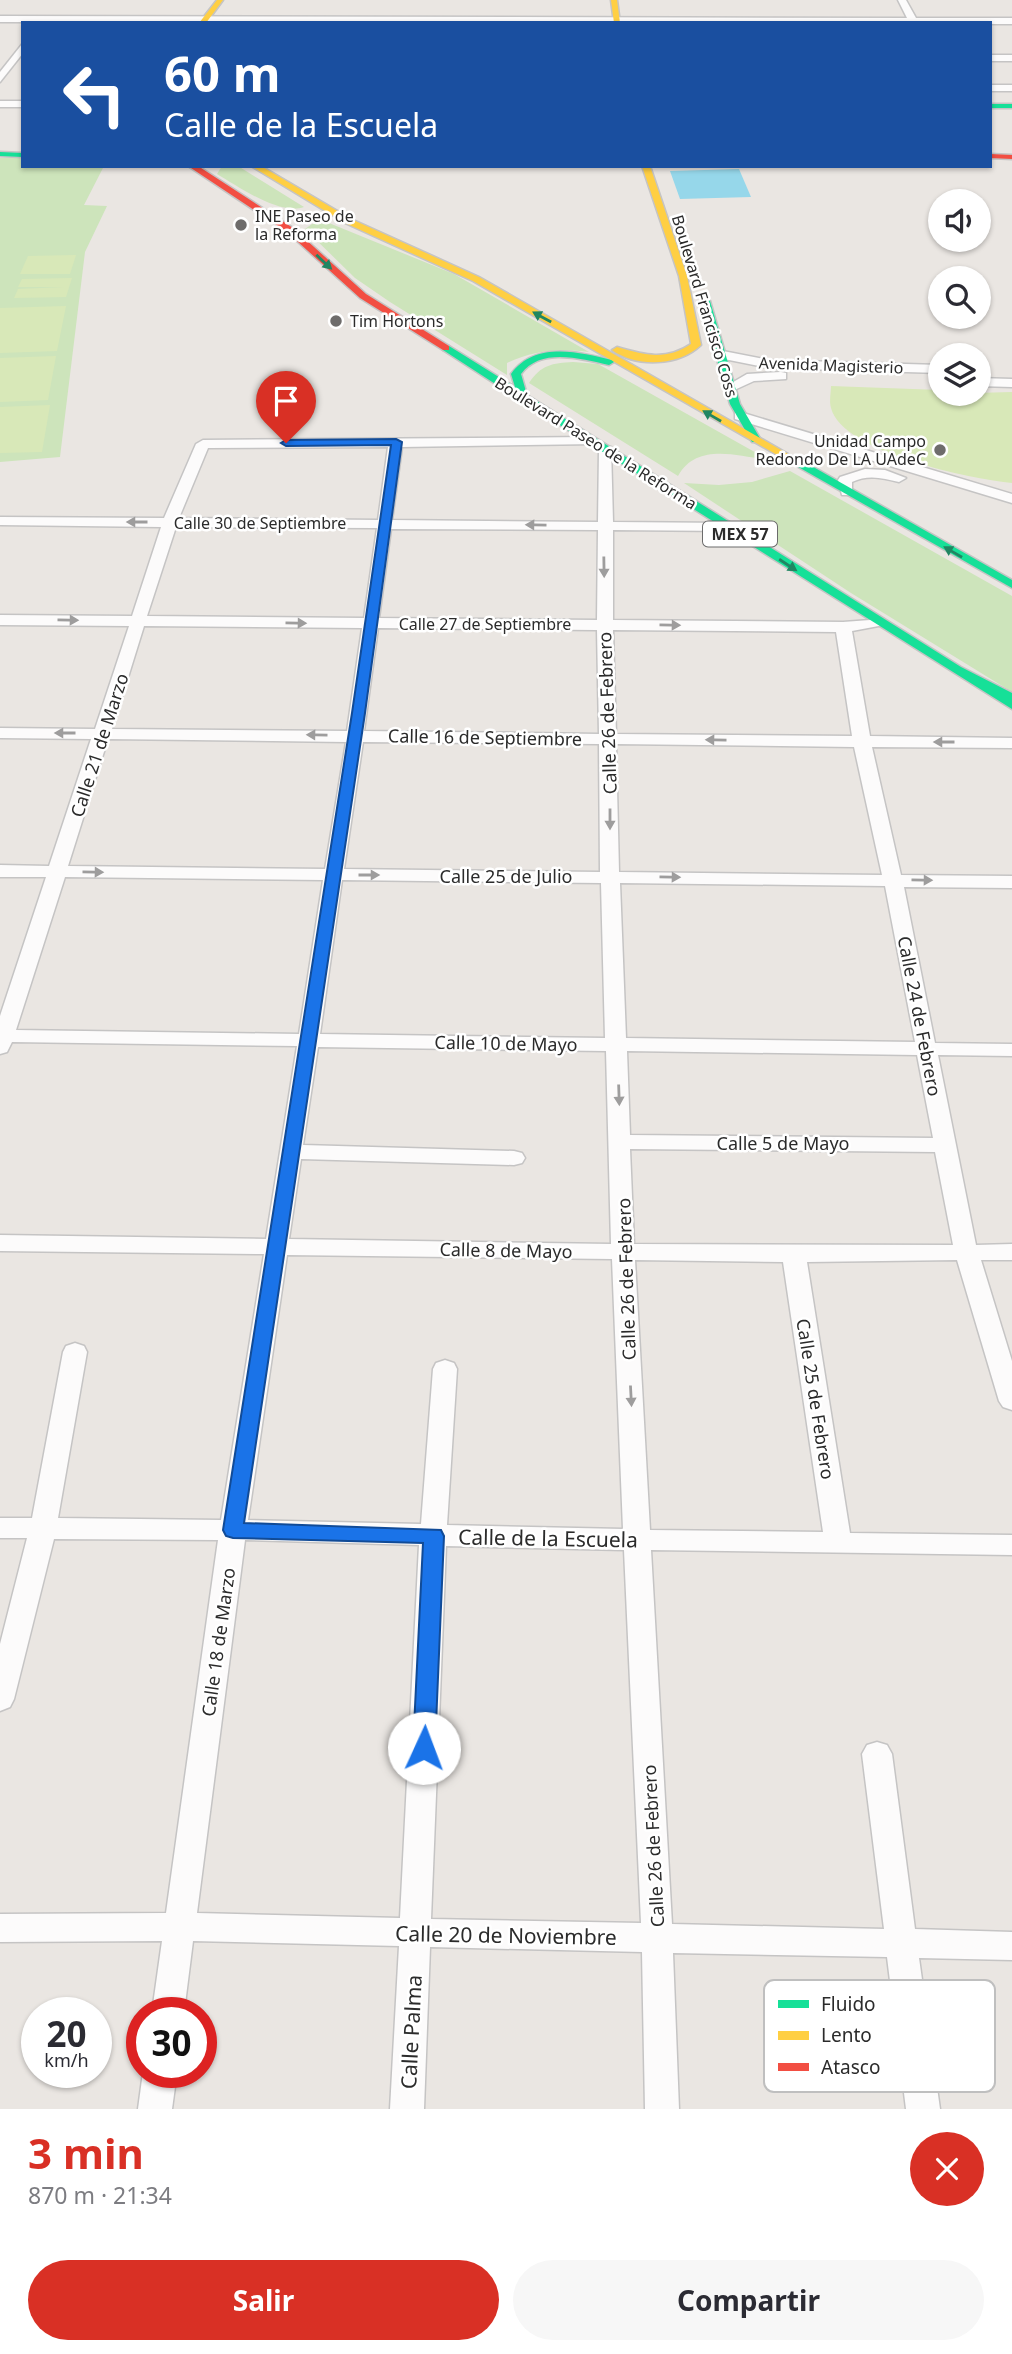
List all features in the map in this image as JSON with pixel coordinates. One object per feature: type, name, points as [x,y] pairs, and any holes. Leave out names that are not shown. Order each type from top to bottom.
[{"type":"main road","points":[[203,21],[220,0]]},
{"type":"main road","points":[[614,0],[621,21]]},
{"type":"main road","points":[[621,21],[624,0]]},
{"type":"main road","points":[[992,106],[1012,106]]},
{"type":"main road","points":[[0,154],[21,155]]},
{"type":"main road","points":[[992,156],[1012,157]]},
{"type":"main road","points":[[992,163],[1012,163]]},
{"type":"main road","name":"Boulevard Paseo de la Reforma","points":[[257,168],[301,216],[363,296],[1012,705]]},
{"type":"main road","name":"Boulevard Francisco Coss","points":[[566,330],[591,337],[641,359],[683,355],[696,345],[683,276],[647,168]]},
{"type":"main road","name":"Boulevard Francisco Coss","points":[[660,168],[684,232],[723,355],[730,388],[740,416],[757,442]]},
{"type":"main road","name":"Boulevard Paseo de la Reforma","points":[[213,172],[268,213],[348,221],[476,279],[757,442],[1012,585]]},
{"type":"main road","points":[[523,398],[516,380],[517,370],[536,358],[565,355],[621,364]]},
{"type":"main road","points":[[957,670],[1012,698]]},
{"type":"street","points":[[902,0],[913,21]]},
{"type":"street","points":[[40,21],[47,9]]},
{"type":"street","points":[[0,19],[40,21],[187,14],[203,21],[332,17],[768,21],[764,10]]},
{"type":"street","points":[[992,21],[1012,21]]},
{"type":"street","points":[[0,56],[19,56]]},
{"type":"street","points":[[0,79],[19,56]]},
{"type":"street","points":[[992,58],[1012,58]]},
{"type":"street","points":[[992,88],[1012,88]]},
{"type":"street","points":[[0,104],[21,104]]},
{"type":"street","name":"Avenida Magisterio","points":[[723,355],[769,364],[928,379]]},
{"type":"street","name":"Avenida Magisterio","points":[[730,388],[742,380],[764,376],[928,370]]},
{"type":"street","points":[[991,370],[1012,371]]},
{"type":"street","points":[[991,382],[1012,383]]},
{"type":"street","points":[[740,416],[1012,499]]},
{"type":"street","points":[[396,442],[599,445]]},
{"type":"street","name":"Calle 21 de Marzo","points":[[1,1040],[104,733],[170,522],[203,444],[396,442]]},
{"type":"street","name":"Calle 18 de Marzo","points":[[170,1997],[233,1530],[372,624],[396,442]]},
{"type":"street","name":"Calle 26 de Febrero","points":[[599,445],[604,526],[610,877],[618,1044],[623,1252],[657,1938],[662,2109]]},
{"type":"street","points":[[847,492],[845,480],[851,476],[881,473],[1012,513]]},
{"type":"street","name":"Calle 30 de Septiembre","points":[[0,521],[729,527]]},
{"type":"street","name":"Calle 27 de Septiembre","points":[[0,620],[844,627],[878,622]]},
{"type":"street","name":"Calle 24 de Febrero","points":[[844,627],[862,742],[893,880],[966,1251],[1012,1401]]},
{"type":"street","name":"Calle 16 de Septiembre","points":[[0,733],[1012,743]]},
{"type":"street","name":"Calle 25 de Julio","points":[[0,871],[1012,882]]},
{"type":"street","name":"Calle 10 de Mayo","points":[[1,1040],[309,1040],[1012,1050]]},
{"type":"street","name":"Calle 5 de Mayo","points":[[621,1142],[946,1145]]},
{"type":"street","points":[[291,1152],[514,1158]]},
{"type":"street","name":"Calle 8 de Mayo","points":[[0,1243],[794,1254],[1012,1252]]},
{"type":"street","name":"Calle 25 de Febrero","points":[[794,1254],[838,1543]]},
{"type":"street","points":[[0,1699],[43,1529],[75,1352]]},
{"type":"street","name":"Calle Palma","points":[[407,2109],[433,1536],[445,1369]]},
{"type":"street","name":"Calle de la Escuela","points":[[0,1528],[233,1530],[638,1541],[1012,1545]]},
{"type":"street","points":[[877,1754],[907,1980]]},
{"type":"street","name":"Calle 20 de Noviembre","points":[[0,1928],[180,1927],[1012,1946]]},
{"type":"street","points":[[155,2109],[158,2088]]},
{"type":"green space","points":[[0,158],[21,158],[21,168],[103,168],[84,205],[107,206],[85,252],[60,457],[0,462]]},
{"type":"green space","points":[[221,168],[241,168],[304,207],[294,209],[272,204],[217,174]]},
{"type":"green space","points":[[329,223],[454,274],[589,352],[557,350],[527,355],[507,363],[507,375],[355,278],[305,229],[312,224]]},
{"type":"green space","points":[[76,255],[70,274],[20,274],[28,256]]},
{"type":"green space","points":[[72,278],[66,297],[14,298],[18,289],[64,287],[18,287],[22,279]]},
{"type":"green space","points":[[66,306],[57,351],[0,353],[0,308]]},
{"type":"green space","points":[[56,356],[48,400],[0,402],[0,358]]},
{"type":"green space","points":[[573,362],[598,364],[769,460],[731,454],[707,455],[686,465],[678,476],[529,383],[538,372],[548,366]]},
{"type":"green space","name":"Unidad Campo Redondo De LA UAdeC","points":[[831,386],[928,390],[928,406],[991,406],[991,393],[1012,392],[1012,483],[940,469],[883,450],[859,438],[841,424],[831,408]]},
{"type":"green space","points":[[50,405],[42,452],[0,453],[0,407]]},
{"type":"green space","points":[[790,471],[1012,596],[1012,692],[851,593],[684,483],[719,485],[752,482]]},
{"type":"water","points":[[739,169],[751,197],[680,199],[670,171]]},
{"type":"traffic: fast","points":[[992,106],[1012,106]]},
{"type":"traffic: fast","points":[[0,154],[21,155]]},
{"type":"traffic: fast","points":[[705,301],[735,404],[756,440]]},
{"type":"traffic: fast","points":[[446,348],[1012,705]]},
{"type":"traffic: fast","points":[[523,398],[516,374],[523,365],[533,359],[558,354],[609,362]]},
{"type":"traffic: fast","points":[[790,458],[1012,585]]},
{"type":"traffic: fast","points":[[957,670],[1012,698]]},
{"type":"traffic: slow","points":[[204,21],[220,0]]},
{"type":"traffic: slow","points":[[614,0],[617,21]]},
{"type":"traffic: slow","points":[[258,168],[348,221],[476,279],[790,458]]},
{"type":"traffic: slow","points":[[617,350],[638,357],[658,359],[678,355],[696,345],[683,276],[647,168]]},
{"type":"traffic: jam","points":[[992,156],[1012,157]]},
{"type":"traffic: jam","points":[[195,168],[290,230],[363,296],[446,348]]},
{"type":"place","name":"INE Paseo de la Reforma","points":[[241,225]]},
{"type":"place","name":"Tim Hortons","points":[[336,321]]},
{"type":"place","name":"Unidad Campo Redondo De LA UAdeC","points":[[940,450]]},
{"type":"route","points":[[286,443],[396,442],[359,713],[233,1530],[433,1536],[424,1748]]}]
